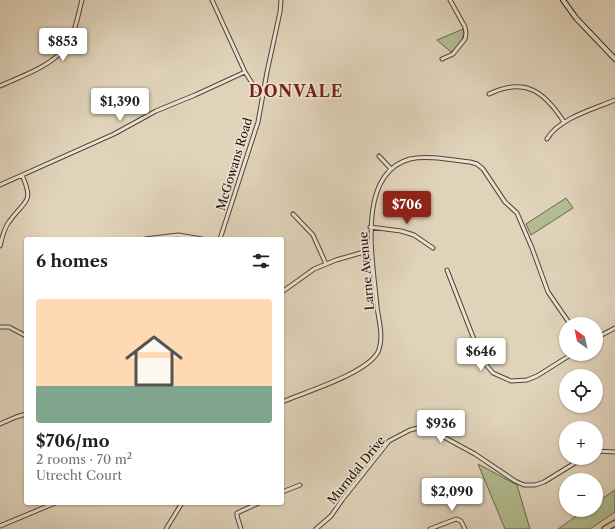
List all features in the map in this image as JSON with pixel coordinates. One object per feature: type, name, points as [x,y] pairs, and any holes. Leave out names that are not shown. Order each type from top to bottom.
[{"type":"highway","points":[[605,529],[615,523]]},
{"type":"street","points":[[0,86],[50,62],[60,54],[72,37],[82,0]]},
{"type":"street","points":[[212,0],[245,72],[255,89],[262,93]]},
{"type":"street","name":"McGowans Road","points":[[221,237],[258,122],[262,93],[280,12],[281,0]]},
{"type":"street","points":[[442,59],[453,54],[465,39],[466,33],[465,27],[450,0]]},
{"type":"street","points":[[563,0],[576,18],[615,59]]},
{"type":"street","points":[[598,42],[615,64]]},
{"type":"street","points":[[0,185],[114,134],[156,111],[245,72]]},
{"type":"street","points":[[489,94],[508,87],[531,89],[541,94],[551,103],[564,122]]},
{"type":"street","points":[[547,139],[553,130],[564,122],[615,100]]},
{"type":"street","points":[[378,156],[391,169]]},
{"type":"street","name":"Larne Avenue","points":[[284,401],[321,387],[361,368],[378,352],[381,334],[371,250],[370,227],[378,188],[384,176],[391,169],[404,161],[422,158],[470,162],[480,166],[488,175],[505,202],[518,215],[534,252],[548,292],[565,317]]},
{"type":"street","points":[[0,246],[8,222],[28,198],[29,192],[22,176]]},
{"type":"street","points":[[293,214],[314,235],[326,264]]},
{"type":"street","points":[[370,227],[401,231],[414,235],[433,248]]},
{"type":"street","points":[[162,237],[178,235],[190,237]]},
{"type":"street","points":[[284,291],[309,272],[326,264],[371,250]]},
{"type":"street","points":[[447,270],[482,360],[493,373],[511,381],[527,380],[537,376],[561,361]]},
{"type":"street","points":[[0,327],[8,327],[24,335]]},
{"type":"street","points":[[603,334],[615,328]]},
{"type":"street","points":[[0,424],[24,415]]},
{"type":"street","name":"Murndal Drive","points":[[316,529],[331,516],[389,441],[410,430],[422,427],[429,429],[475,454],[515,481],[524,485],[535,485],[544,482],[572,465]]},
{"type":"street","points":[[603,452],[615,452]]},
{"type":"street","points":[[284,491],[300,485]]},
{"type":"street","points":[[0,526],[50,505]]},
{"type":"street","points":[[166,529],[181,505]]},
{"type":"street","points":[[240,529],[237,513],[255,505]]},
{"type":"street","points":[[430,529],[456,519],[461,521],[465,529]]},
{"type":"green space","points":[[463,29],[464,32],[462,39],[451,52],[437,40]]},
{"type":"green space","points":[[566,198],[573,208],[531,235],[526,224]]},
{"type":"green space","points":[[478,464],[517,485],[530,529],[505,529]]},
{"type":"green space","points":[[615,490],[615,512],[590,529],[558,529],[575,517],[603,517],[603,498]]},
{"type":"district","name":"DONVALE","points":[[296,91]]}]
